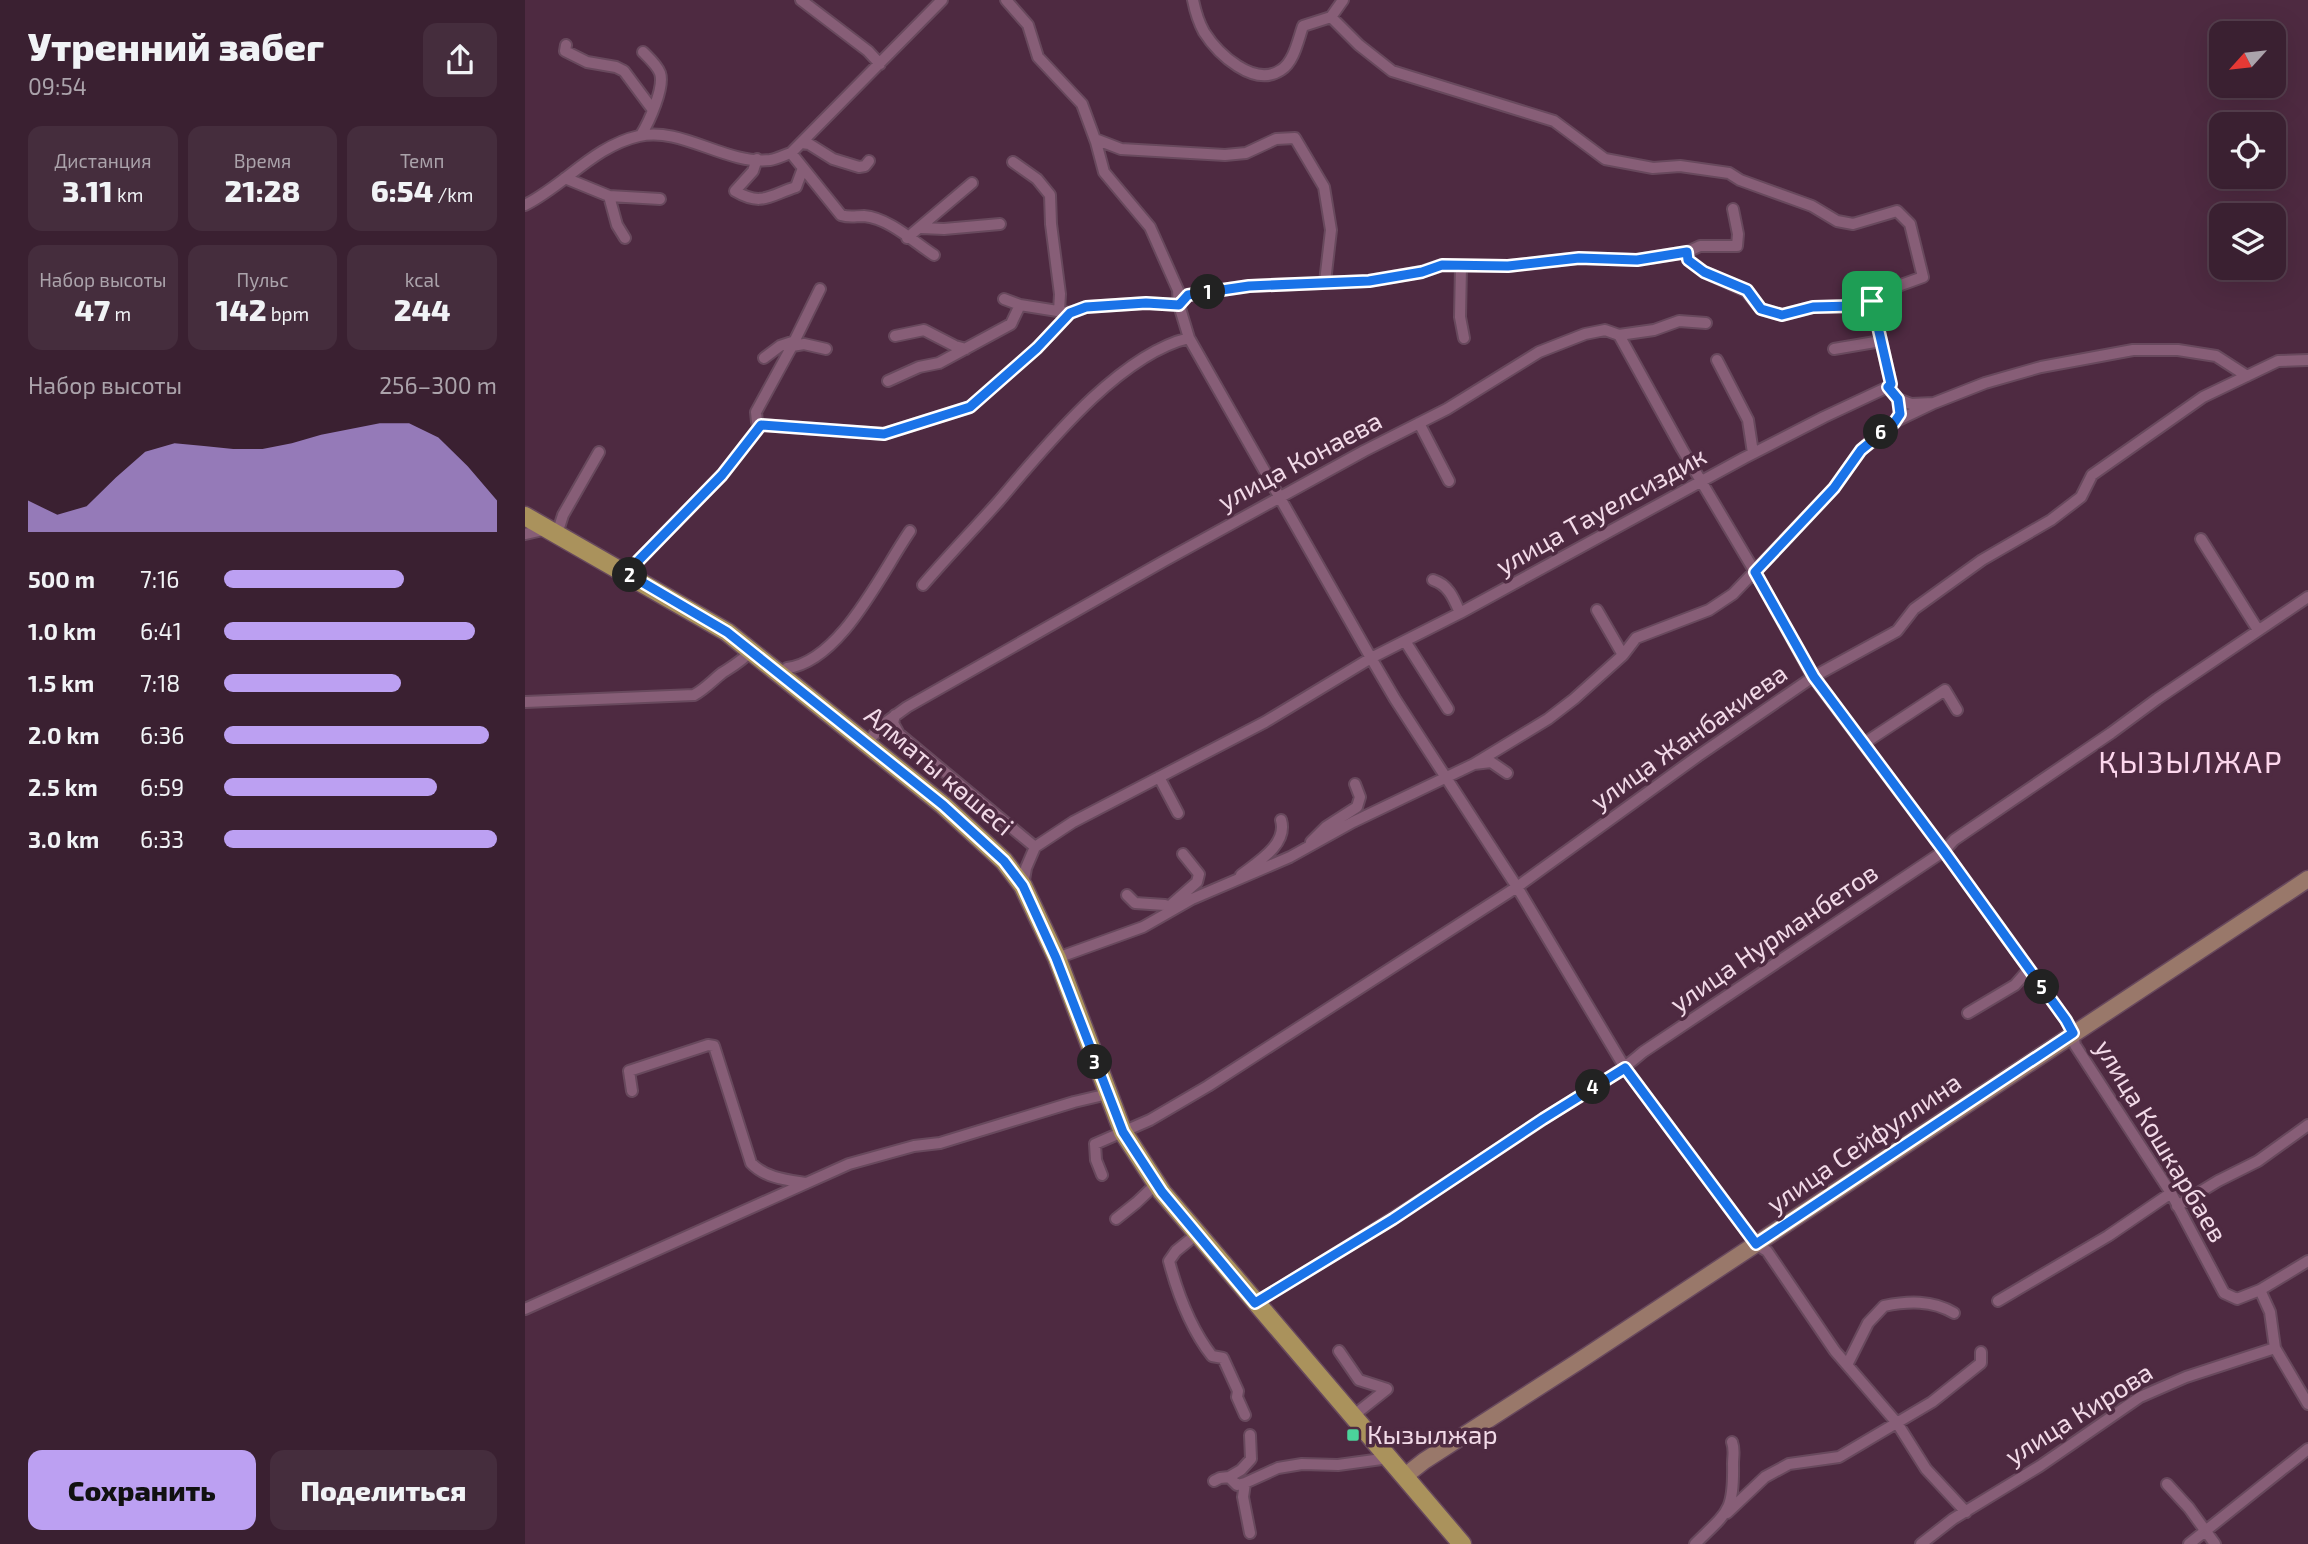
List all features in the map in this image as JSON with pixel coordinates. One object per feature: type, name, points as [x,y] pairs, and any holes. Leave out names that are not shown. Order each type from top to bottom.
[{"type":"main road","name":"Алматы көшесі","points":[[525,516],[727,632],[973,831],[1004,861],[1023,886],[1056,958],[1123,1132],[1156,1184],[1462,1544]]},
{"type":"street","points":[[801,0],[868,51],[880,64]]},
{"type":"street","points":[[525,205],[611,145],[641,135],[662,135],[719,152],[757,159],[771,160],[791,153],[942,0]]},
{"type":"street","points":[[1006,0],[1028,24],[1038,57],[1082,104],[1104,172],[1150,227],[1178,290],[1179,305],[1189,338],[1371,658],[1517,887],[1625,1068],[1756,1244],[1767,1251],[1835,1351],[1897,1423],[1926,1469],[1965,1512]]},
{"type":"street","points":[[1193,0],[1203,31],[1240,68],[1254,75],[1269,75],[1282,69],[1292,55],[1303,26],[1331,17],[1343,0]]},
{"type":"street","points":[[1331,17],[1359,45],[1392,71],[1554,121],[1605,159],[1653,169],[1680,166],[1729,173],[1740,180],[1812,206],[1837,221],[1853,224],[1897,211],[1910,224],[1923,277],[1887,290],[1872,301],[1853,306],[1813,307],[1782,315],[1761,309],[1747,290],[1704,272],[1688,260],[1687,252]]},
{"type":"street","points":[[566,45],[565,51],[587,62],[616,66],[624,71],[653,110]]},
{"type":"street","points":[[641,135],[649,123],[662,79],[660,70],[643,52]]},
{"type":"street","points":[[1095,139],[1121,149],[1225,155],[1246,153],[1276,139],[1295,138],[1324,187],[1331,230],[1325,282]]},
{"type":"street","points":[[802,143],[833,159],[859,167],[865,166],[869,161]]},
{"type":"street","points":[[791,153],[841,215],[873,219],[896,229],[934,255]]},
{"type":"street","points":[[757,159],[753,172],[735,191],[746,197],[763,200],[796,187],[803,168]]},
{"type":"street","points":[[1013,162],[1037,179],[1050,195],[1051,224],[1060,294],[1065,312]]},
{"type":"street","points":[[565,178],[608,196],[660,199]]},
{"type":"street","points":[[907,238],[972,183]]},
{"type":"street","points":[[608,196],[617,225],[625,238]]},
{"type":"street","points":[[1179,305],[1188,295],[1249,286],[1369,281],[1422,272],[1442,265],[1508,266],[1579,258],[1637,260],[1687,252],[1700,246],[1737,246],[1733,209]]},
{"type":"street","points":[[921,228],[944,229],[1000,224]]},
{"type":"street","points":[[1461,267],[1460,317],[1464,338]]},
{"type":"street","points":[[820,289],[794,344],[756,412],[757,422],[761,425],[884,434],[970,407],[1037,348],[1065,312]]},
{"type":"street","points":[[1004,299],[1020,305],[1065,312],[1086,307],[1146,303],[1179,305]]},
{"type":"street","points":[[1872,301],[1891,384],[1888,387],[1898,399],[1911,404],[1934,403]]},
{"type":"street","points":[[888,381],[919,367],[939,363],[1011,324],[1020,305]]},
{"type":"street","name":"улица Конаева","points":[[866,743],[895,715],[1030,636],[1447,409],[1539,352],[1585,334],[1605,330],[1619,335],[1654,330],[1679,321],[1706,323]]},
{"type":"street","points":[[895,336],[924,330],[965,349]]},
{"type":"street","points":[[1619,335],[1702,483]]},
{"type":"street","points":[[923,585],[1091,398],[1131,368],[1174,342],[1189,338]]},
{"type":"street","points":[[1834,349],[1881,341]]},
{"type":"street","points":[[764,358],[780,346],[804,344],[826,349]]},
{"type":"street","points":[[1056,958],[1143,928],[1173,909],[1304,849],[1445,776],[1474,764],[1548,719],[1623,655],[1636,638],[1709,610],[1733,594],[1834,488],[1861,450],[1894,423],[1934,403],[1985,383],[2041,367],[2133,350],[2178,350],[2216,356],[2247,376]]},
{"type":"street","points":[[1717,360],[1748,420],[1753,453]]},
{"type":"street","name":"улица Жанбакиева","points":[[1102,1175],[1095,1160],[1095,1144],[1150,1120],[1208,1086],[1517,887],[1698,756],[1814,677],[1897,631],[1914,608],[1982,560],[2051,520],[2081,496],[2092,475],[2203,397],[2279,361],[2308,360]]},
{"type":"street","name":"улица Тауелсиздик","points":[[1035,847],[1073,822],[1265,722],[1371,658],[1460,613],[1753,453],[1888,387]]},
{"type":"street","points":[[1894,423],[1900,414],[1898,399]]},
{"type":"street","points":[[1419,423],[1449,481]]},
{"type":"street","points":[[636,579],[638,561],[722,475],[761,425]]},
{"type":"street","points":[[525,534],[552,532],[599,452]]},
{"type":"street","name":"улица Кошкарбаев","points":[[1702,483],[1814,677],[2066,1020],[2073,1033],[2075,1045],[2171,1193],[2224,1293],[2237,1299],[2260,1290],[2308,1261]]},
{"type":"street","points":[[781,674],[787,668],[801,666],[813,660],[832,644],[855,617],[910,531]]},
{"type":"street","points":[[2201,539],[2258,630]]},
{"type":"street","points":[[1433,580],[1442,583],[1450,592],[1460,613]]},
{"type":"street","name":"улица Нурманбетов","points":[[1255,1303],[1371,1233],[1625,1068],[1643,1052],[1944,851],[1955,840],[2033,785],[2308,597]]},
{"type":"street","points":[[1597,610],[1623,655]]},
{"type":"street","points":[[1405,641],[1448,709]]},
{"type":"street","points":[[525,702],[694,695],[739,664],[751,651]]},
{"type":"street","points":[[1863,744],[1945,690],[1957,710]]},
{"type":"street","points":[[895,715],[893,723],[899,734],[1035,847],[1026,868],[1023,886]]},
{"type":"street","points":[[1474,764],[1490,762],[1507,773]]},
{"type":"street","points":[[1159,777],[1178,813]]},
{"type":"street","points":[[1304,849],[1326,827],[1357,807],[1360,797],[1355,783]]},
{"type":"street","points":[[1227,884],[1267,854],[1281,839],[1281,820]]},
{"type":"street","points":[[1173,909],[1172,904],[1197,881],[1199,874],[1183,854]]},
{"type":"street","name":"улица Сейфуллина","points":[[1405,1476],[1446,1446],[2308,879]]},
{"type":"street","points":[[1127,895],[1135,903],[1165,905],[1173,909]]},
{"type":"street","points":[[1968,1013],[2015,985],[2029,969]]},
{"type":"street","points":[[632,1091],[629,1071],[708,1045],[714,1046],[751,1163],[757,1170],[770,1175],[806,1183]]},
{"type":"street","points":[[525,1309],[849,1164],[914,1146],[940,1143],[1062,1105],[1108,1094]]},
{"type":"street","points":[[2177,1206],[2258,1161],[2308,1125]]},
{"type":"street","points":[[1116,1219],[1156,1184]]},
{"type":"street","points":[[1998,1301],[2108,1236],[2171,1193]]},
{"type":"street","points":[[1197,1234],[1176,1251],[1169,1261],[1175,1284],[1200,1341],[1212,1356],[1223,1358],[1238,1391],[1237,1397],[1245,1415]]},
{"type":"street","points":[[2260,1290],[2270,1312],[2275,1348],[2308,1404]]},
{"type":"street","points":[[1848,1363],[1868,1323],[1884,1306],[1920,1303],[1940,1305],[1954,1313]]},
{"type":"street","name":"улица Кирова","points":[[1921,1544],[2140,1397],[2186,1377],[2275,1348]]},
{"type":"street","points":[[1339,1351],[1359,1380],[1387,1389],[1353,1416]]},
{"type":"street","points":[[1695,1544],[1765,1478],[1789,1464],[1839,1457],[1932,1402],[1981,1363],[1980,1352]]},
{"type":"street","points":[[1215,1481],[1229,1478],[1251,1459],[1250,1435]]},
{"type":"street","points":[[1727,1513],[1735,1483],[1735,1449],[1732,1442]]},
{"type":"street","name":"улица Сейфуллина","points":[[1420,1493],[1423,1469],[1446,1446]]},
{"type":"street","points":[[2189,1544],[2308,1449]]},
{"type":"street","points":[[1229,1478],[1237,1485],[1278,1468],[1302,1464],[1338,1465],[1389,1458]]},
{"type":"street","points":[[1245,1483],[1243,1497],[1250,1533]]},
{"type":"street","points":[[2167,1484],[2215,1544]]},
{"type":"place","name":"Кызылжар","points":[[1353,1435]]},
{"type":"district","name":"ҚЫЗЫЛЖАР","points":[[2191,763]]},
{"type":"route","points":[[1687,252],[1688,260],[1704,272],[1732,286],[1747,290],[1761,309],[1782,315],[1813,307],[1853,306],[1872,301],[1891,384],[1888,387],[1898,399],[1900,414],[1894,423],[1888,425],[1861,450],[1834,488],[1755,572],[1814,677],[1944,851],[2073,1033],[1756,1244],[1625,1068],[1393,1219],[1255,1303],[1162,1192],[1123,1132],[1056,958],[1023,886],[1004,861],[943,805],[727,632],[630,575],[638,561],[722,475],[761,425],[884,434],[970,407],[1037,348],[1070,313],[1086,307],[1146,303],[1179,305],[1188,295],[1249,286],[1369,281],[1422,272],[1442,265],[1508,266],[1579,258],[1637,260],[1687,252]]}]
